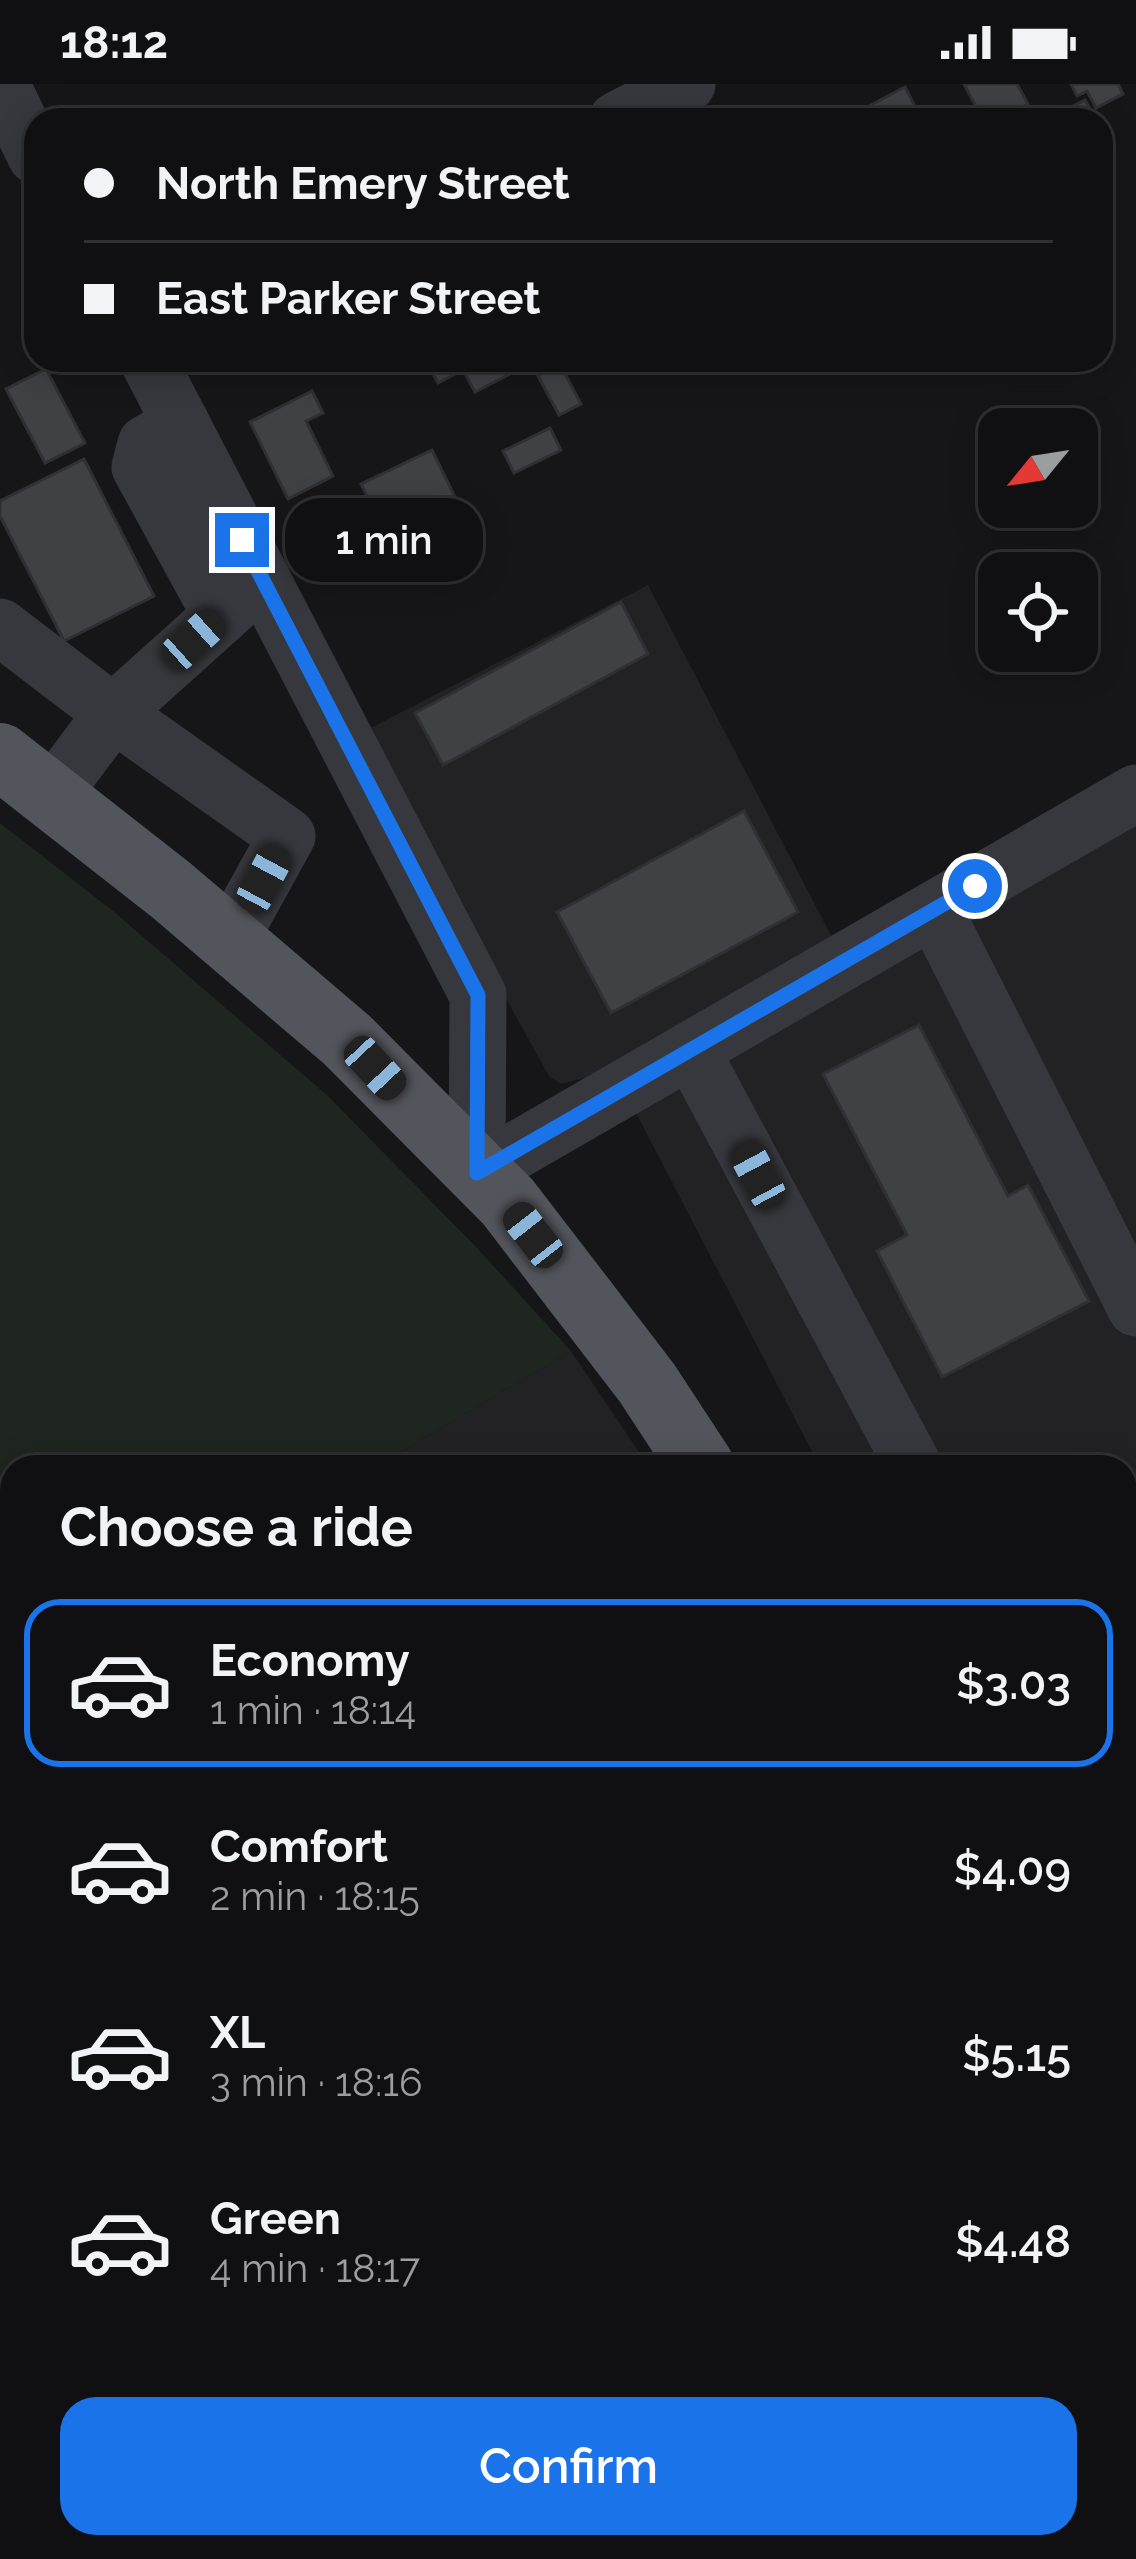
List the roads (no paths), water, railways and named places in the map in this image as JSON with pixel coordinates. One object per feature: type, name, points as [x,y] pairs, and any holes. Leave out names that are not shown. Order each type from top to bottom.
[{"type":"main road","points":[[0,756],[171,890],[347,1040],[508,1202],[647,1383],[683,1455]]},
{"type":"street","points":[[1,84],[24,131]]},
{"type":"street","points":[[640,108],[687,84]]},
{"type":"street","points":[[156,372],[181,423],[242,597],[478,995],[477,1173]]},
{"type":"street","points":[[51,796],[113,712],[242,597]]},
{"type":"street","points":[[0,627],[287,836],[229,941]]},
{"type":"street","points":[[477,1173],[1136,793]]},
{"type":"street","points":[[934,910],[1136,1308]]},
{"type":"street","points":[[691,1050],[908,1455]]}]
